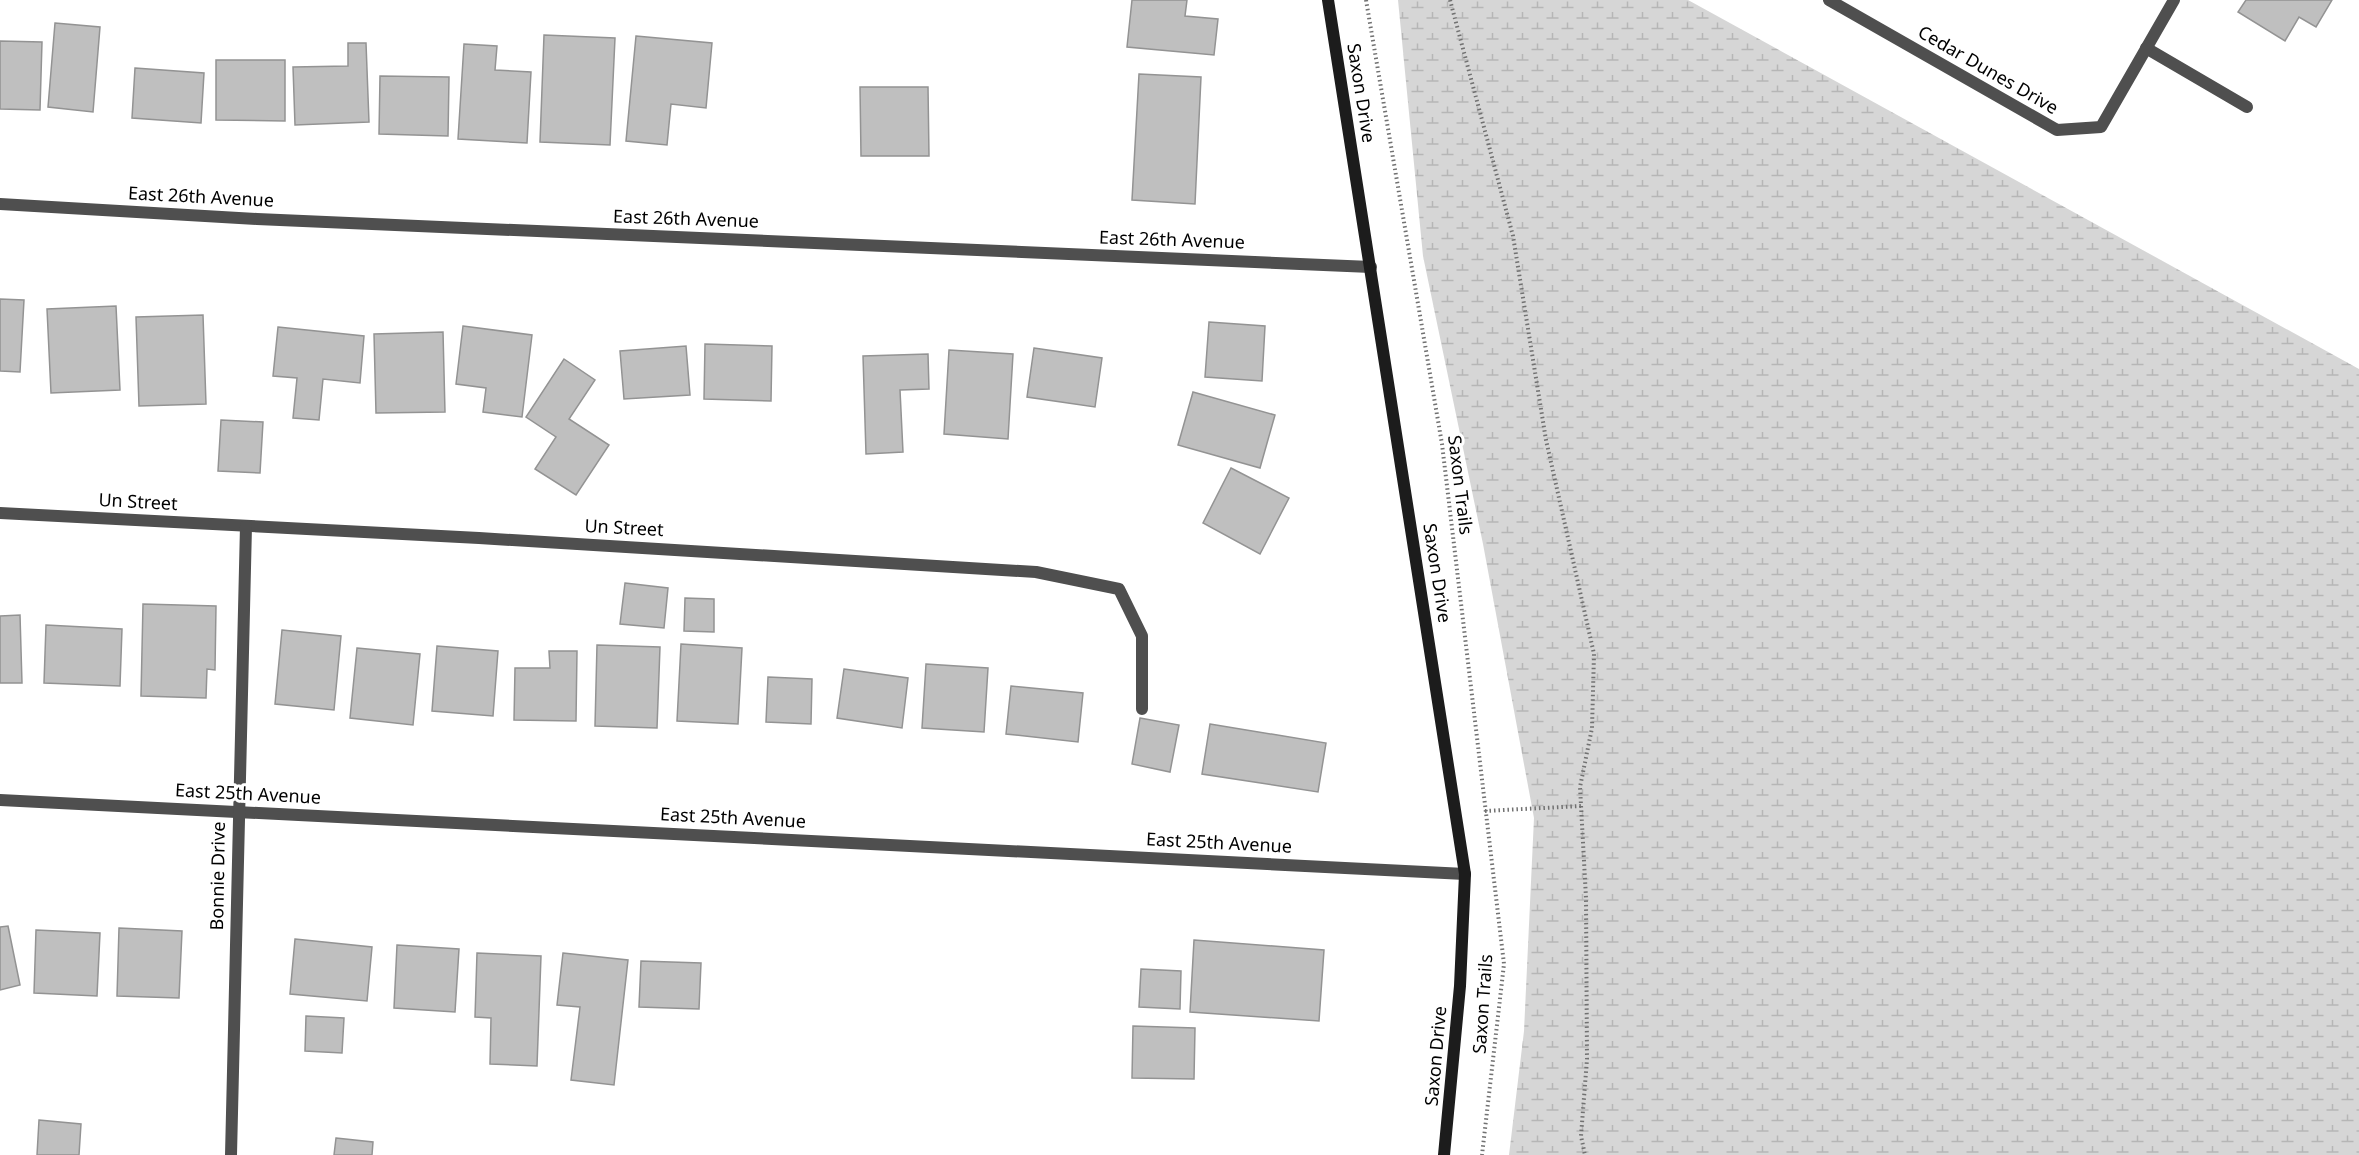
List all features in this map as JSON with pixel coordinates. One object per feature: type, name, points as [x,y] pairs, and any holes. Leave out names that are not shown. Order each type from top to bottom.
[{"type":"street","name":"Saxon Drive","points":[[1328,0],[1465,874],[1460,986],[1444,1155]]},
{"type":"street","name":"Cedar Dunes Drive","points":[[1829,0],[2057,130],[2101,127],[2174,0]]},
{"type":"street","points":[[2146,48],[2247,107]]},
{"type":"street","name":"East 26th Avenue","points":[[0,204],[269,219],[1371,267]]},
{"type":"street","name":"Un Street","points":[[0,513],[513,540],[1036,572],[1119,590],[1142,636],[1142,709]]},
{"type":"street","name":"Bonnie Drive","points":[[231,1155],[246,526]]},
{"type":"street","name":"East 25th Avenue","points":[[0,800],[1465,874]]},
{"type":"path","name":"Saxon Trails","points":[[1366,0],[1442,444],[1504,964],[1482,1155]]},
{"type":"path","points":[[1450,0],[1513,236],[1546,440],[1594,654],[1592,728],[1580,787],[1586,898],[1587,1059],[1581,1136],[1585,1155]]},
{"type":"path","points":[[1485,811],[1581,806]]},
{"type":"green space","points":[[1398,0],[1688,0],[2359,369],[2359,1155],[1509,1155],[1524,1031],[1534,818],[1483,544],[1423,256]]},
{"type":"building","points":[[1132,0],[1187,0],[1185,16],[1218,19],[1214,55],[1127,47]]},
{"type":"building","points":[[2246,0],[2332,0],[2316,27],[2299,17],[2285,41],[2238,12]]},
{"type":"building","points":[[55,23],[100,27],[93,112],[48,107]]},
{"type":"building","points":[[544,35],[615,38],[610,145],[540,142]]},
{"type":"building","points":[[636,36],[712,43],[706,108],[671,104],[667,145],[626,141]]},
{"type":"building","points":[[0,41],[42,42],[40,110],[0,109]]},
{"type":"building","points":[[348,43],[366,43],[369,122],[295,125],[293,67],[348,66]]},
{"type":"building","points":[[464,44],[497,46],[495,70],[531,72],[527,143],[458,139]]},
{"type":"building","points":[[216,60],[285,60],[285,121],[216,120]]},
{"type":"building","points":[[135,68],[204,73],[201,123],[132,118]]},
{"type":"building","points":[[1139,74],[1201,77],[1195,204],[1132,200]]},
{"type":"building","points":[[380,76],[449,77],[448,136],[379,134]]},
{"type":"building","points":[[860,87],[928,87],[929,156],[861,156]]},
{"type":"building","points":[[0,299],[24,300],[20,372],[0,371]]},
{"type":"building","points":[[116,306],[120,390],[51,393],[47,309]]},
{"type":"building","points":[[203,315],[206,404],[139,406],[136,317]]},
{"type":"building","points":[[1209,322],[1265,326],[1262,381],[1205,377]]},
{"type":"building","points":[[463,326],[532,335],[522,417],[483,412],[486,388],[456,384]]},
{"type":"building","points":[[278,327],[364,336],[360,383],[323,379],[319,420],[293,418],[297,378],[273,376]]},
{"type":"building","points":[[443,332],[445,412],[376,413],[374,334]]},
{"type":"building","points":[[705,344],[772,346],[771,401],[704,399]]},
{"type":"building","points":[[686,346],[690,395],[624,399],[620,351]]},
{"type":"building","points":[[1034,348],[1102,358],[1095,407],[1027,397]]},
{"type":"building","points":[[949,350],[1013,354],[1008,439],[944,434]]},
{"type":"building","points":[[928,354],[929,389],[900,390],[903,452],[866,454],[863,356]]},
{"type":"building","points":[[564,359],[595,380],[569,419],[609,445],[576,495],[535,469],[556,437],[526,417]]},
{"type":"building","points":[[1193,392],[1275,415],[1260,468],[1178,445]]},
{"type":"building","points":[[221,420],[263,422],[260,473],[218,471]]},
{"type":"building","points":[[1231,468],[1289,498],[1260,554],[1203,523]]},
{"type":"building","points":[[625,583],[668,588],[664,628],[620,624]]},
{"type":"building","points":[[685,598],[714,599],[714,632],[684,631]]},
{"type":"building","points":[[143,604],[216,606],[215,670],[207,669],[206,698],[141,696]]},
{"type":"building","points":[[20,615],[22,683],[0,683],[0,616]]},
{"type":"building","points":[[46,625],[122,629],[120,686],[44,683]]},
{"type":"building","points":[[282,630],[341,636],[334,710],[275,704]]},
{"type":"building","points":[[681,644],[742,648],[738,724],[677,721]]},
{"type":"building","points":[[597,645],[660,647],[657,728],[595,726]]},
{"type":"building","points":[[437,646],[498,651],[493,716],[432,711]]},
{"type":"building","points":[[357,648],[420,654],[413,725],[350,718]]},
{"type":"building","points":[[549,651],[577,651],[576,721],[514,720],[515,668],[550,668]]},
{"type":"building","points":[[926,664],[988,668],[984,732],[922,728]]},
{"type":"building","points":[[844,669],[908,678],[902,728],[837,718]]},
{"type":"building","points":[[768,677],[812,679],[811,724],[766,722]]},
{"type":"building","points":[[1011,686],[1083,693],[1078,742],[1006,734]]},
{"type":"building","points":[[1140,718],[1179,725],[1170,772],[1132,764]]},
{"type":"building","points":[[1210,724],[1326,743],[1318,792],[1202,774]]},
{"type":"building","points":[[8,926],[20,985],[0,990],[0,927]]},
{"type":"building","points":[[119,928],[182,931],[179,998],[117,996]]},
{"type":"building","points":[[36,930],[100,933],[97,996],[34,993]]},
{"type":"building","points":[[295,939],[372,947],[367,1001],[290,994]]},
{"type":"building","points":[[1194,940],[1324,950],[1319,1021],[1190,1012]]},
{"type":"building","points":[[397,945],[459,949],[455,1012],[394,1008]]},
{"type":"building","points":[[477,953],[541,956],[537,1066],[490,1064],[491,1018],[475,1017]]},
{"type":"building","points":[[563,953],[628,960],[614,1085],[571,1080],[580,1007],[557,1005]]},
{"type":"building","points":[[641,961],[701,963],[699,1009],[639,1007]]},
{"type":"building","points":[[1141,969],[1181,971],[1180,1009],[1139,1007]]},
{"type":"building","points":[[306,1016],[344,1018],[342,1053],[305,1051]]},
{"type":"building","points":[[1133,1026],[1195,1028],[1194,1079],[1132,1078]]},
{"type":"building","points":[[39,1120],[81,1124],[79,1155],[37,1155]]},
{"type":"building","points":[[336,1138],[373,1142],[372,1155],[334,1155]]}]
